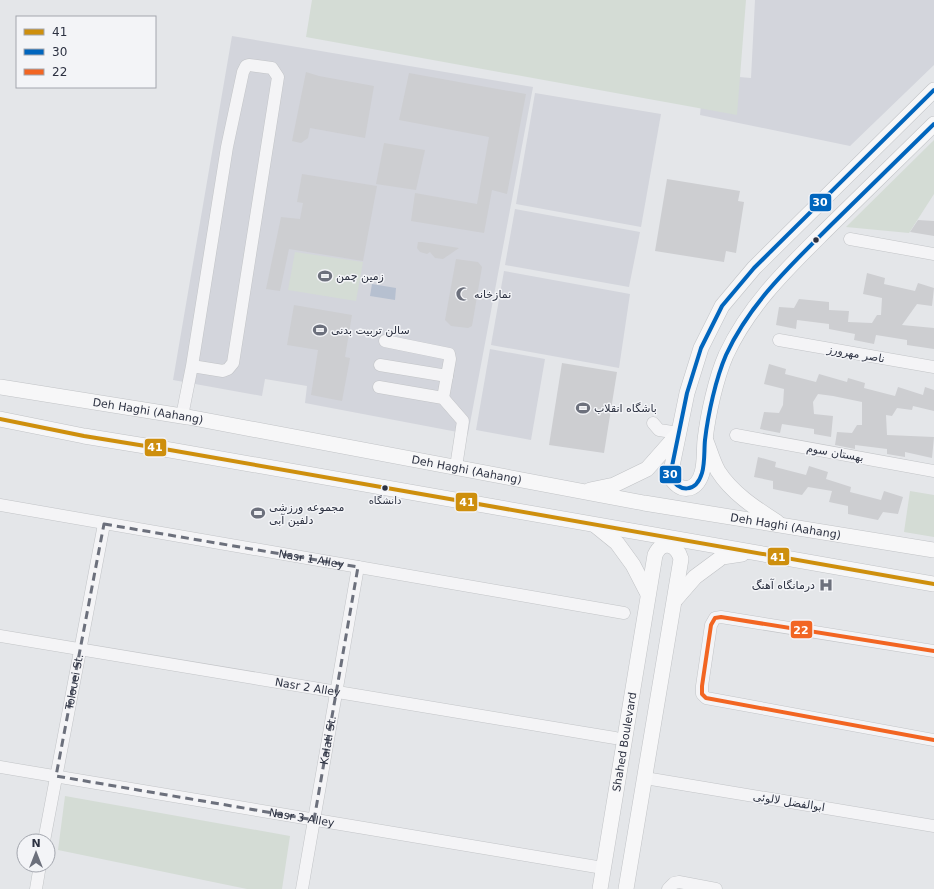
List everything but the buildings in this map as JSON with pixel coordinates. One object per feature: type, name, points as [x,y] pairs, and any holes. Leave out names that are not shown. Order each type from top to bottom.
[{"type":"main road","points":[[934,90],[754,268],[722,306],[701,348],[687,393],[670,476],[674,483],[681,488],[690,488],[696,484],[702,473],[709,411],[726,356],[745,319],[772,284],[934,124]]},
{"type":"main road","name":"Deh Haghi (Aahang)","points":[[0,387],[182,416],[583,492],[934,550]]},
{"type":"main road","points":[[0,419],[91,437],[752,552],[929,581]]},
{"type":"main road","points":[[583,492],[614,485],[648,469],[679,433]]},
{"type":"main road","points":[[705,438],[718,470],[736,492],[756,509],[783,525]]},
{"type":"main road","points":[[593,524],[617,543],[634,565],[648,594]]},
{"type":"main road","name":"Shahed Boulevard","points":[[600,889],[654,555],[658,548],[664,545],[676,548],[680,553],[681,559],[675,601]]},
{"type":"main road","points":[[626,889],[675,601],[696,577],[722,557],[752,552]]},
{"type":"main road","points":[[603,868],[629,873]]},
{"type":"street","points":[[182,416],[192,366],[227,147],[243,72],[246,66],[249,65],[272,68],[278,77],[233,364],[224,371],[192,366]]},
{"type":"street","points":[[850,240],[934,254]]},
{"type":"street","name":"ناصر مهرورز","points":[[779,340],[934,367]]},
{"type":"street","points":[[385,341],[446,352],[450,359],[443,398]]},
{"type":"street","points":[[380,365],[447,376]]},
{"type":"street","points":[[379,387],[443,398],[463,421],[456,467]]},
{"type":"street","points":[[653,423],[659,430],[679,433]]},
{"type":"street","name":"بهستان سوم","points":[[736,435],[934,471]]},
{"type":"street","name":"Nasr 1 Alley","points":[[0,505],[624,613]]},
{"type":"street","name":"Tolouei St.","points":[[45,833],[104,524]]},
{"type":"street","name":"Kalati St.","points":[[302,889],[358,567]]},
{"type":"street","points":[[934,651],[721,617],[715,618],[711,625],[702,686],[702,694],[706,698],[934,740]]},
{"type":"street","name":"Nasr 2 Alley","points":[[0,636],[615,738]]},
{"type":"street","name":"Nasr 3 Alley","points":[[0,767],[603,868]]},
{"type":"street","name":"ابوالفضل لالوئی","points":[[645,778],[934,826]]},
{"type":"street","points":[[36,889],[39,873]]},
{"type":"street","points":[[671,886],[679,882],[716,889]]},
{"type":"highlighted area","points":[[104,524],[358,567],[314,820],[56,776]]},
{"type":"shaded area","points":[[312,0],[746,0],[737,115],[306,37]]},
{"type":"shaded area","points":[[755,0],[934,0],[934,65],[850,146],[700,115],[704,74],[751,78]]},
{"type":"shaded area","points":[[232,36],[533,87],[468,434],[305,403],[307,386],[265,379],[262,396],[173,380]]},
{"type":"shaded area","points":[[535,93],[661,114],[641,227],[516,204]]},
{"type":"shaded area","points":[[934,140],[934,194],[909,233],[846,227]]},
{"type":"shaded area","points":[[515,209],[640,232],[629,287],[505,265]]},
{"type":"shaded area","name":"زمین چمن","points":[[295,252],[363,262],[356,301],[288,290]]},
{"type":"shaded area","points":[[504,271],[630,294],[619,368],[491,345]]},
{"type":"shaded area","points":[[490,349],[545,359],[531,440],[476,430]]},
{"type":"shaded area","points":[[910,491],[934,495],[934,537],[904,532]]},
{"type":"shaded area","points":[[65,796],[290,836],[282,889],[247,889],[58,850]]},
{"type":"water","points":[[372,284],[396,288],[395,300],[370,296]]},
{"type":"transit line","name":"30","points":[[934,90],[754,268],[722,306],[701,348],[687,393],[670,476],[678,486],[682,488],[692,487],[699,480],[704,465],[706,430],[710,408],[722,364],[736,336],[759,302],[786,271],[830,226],[934,124]]},
{"type":"transit line","name":"41","points":[[0,419],[84,436],[934,584]]},
{"type":"transit line","name":"22","points":[[934,651],[721,617],[715,618],[711,625],[702,686],[702,694],[706,698],[934,740]]},
{"type":"place","name":"زمین چمن","points":[[325,276]]},
{"type":"place","name":"نمازخانه","points":[[463,294]]},
{"type":"place","name":"سالن تربیت بدنی","points":[[320,330]]},
{"type":"place","name":"باشگاه انقلاب","points":[[583,408]]},
{"type":"place","name":"دانشگاه","points":[[385,488]]},
{"type":"place","name":"مجموعه ورزشی دلفین آبی","points":[[258,513]]},
{"type":"place","name":"درمانگاه آهنگ","points":[[826,585]]}]
